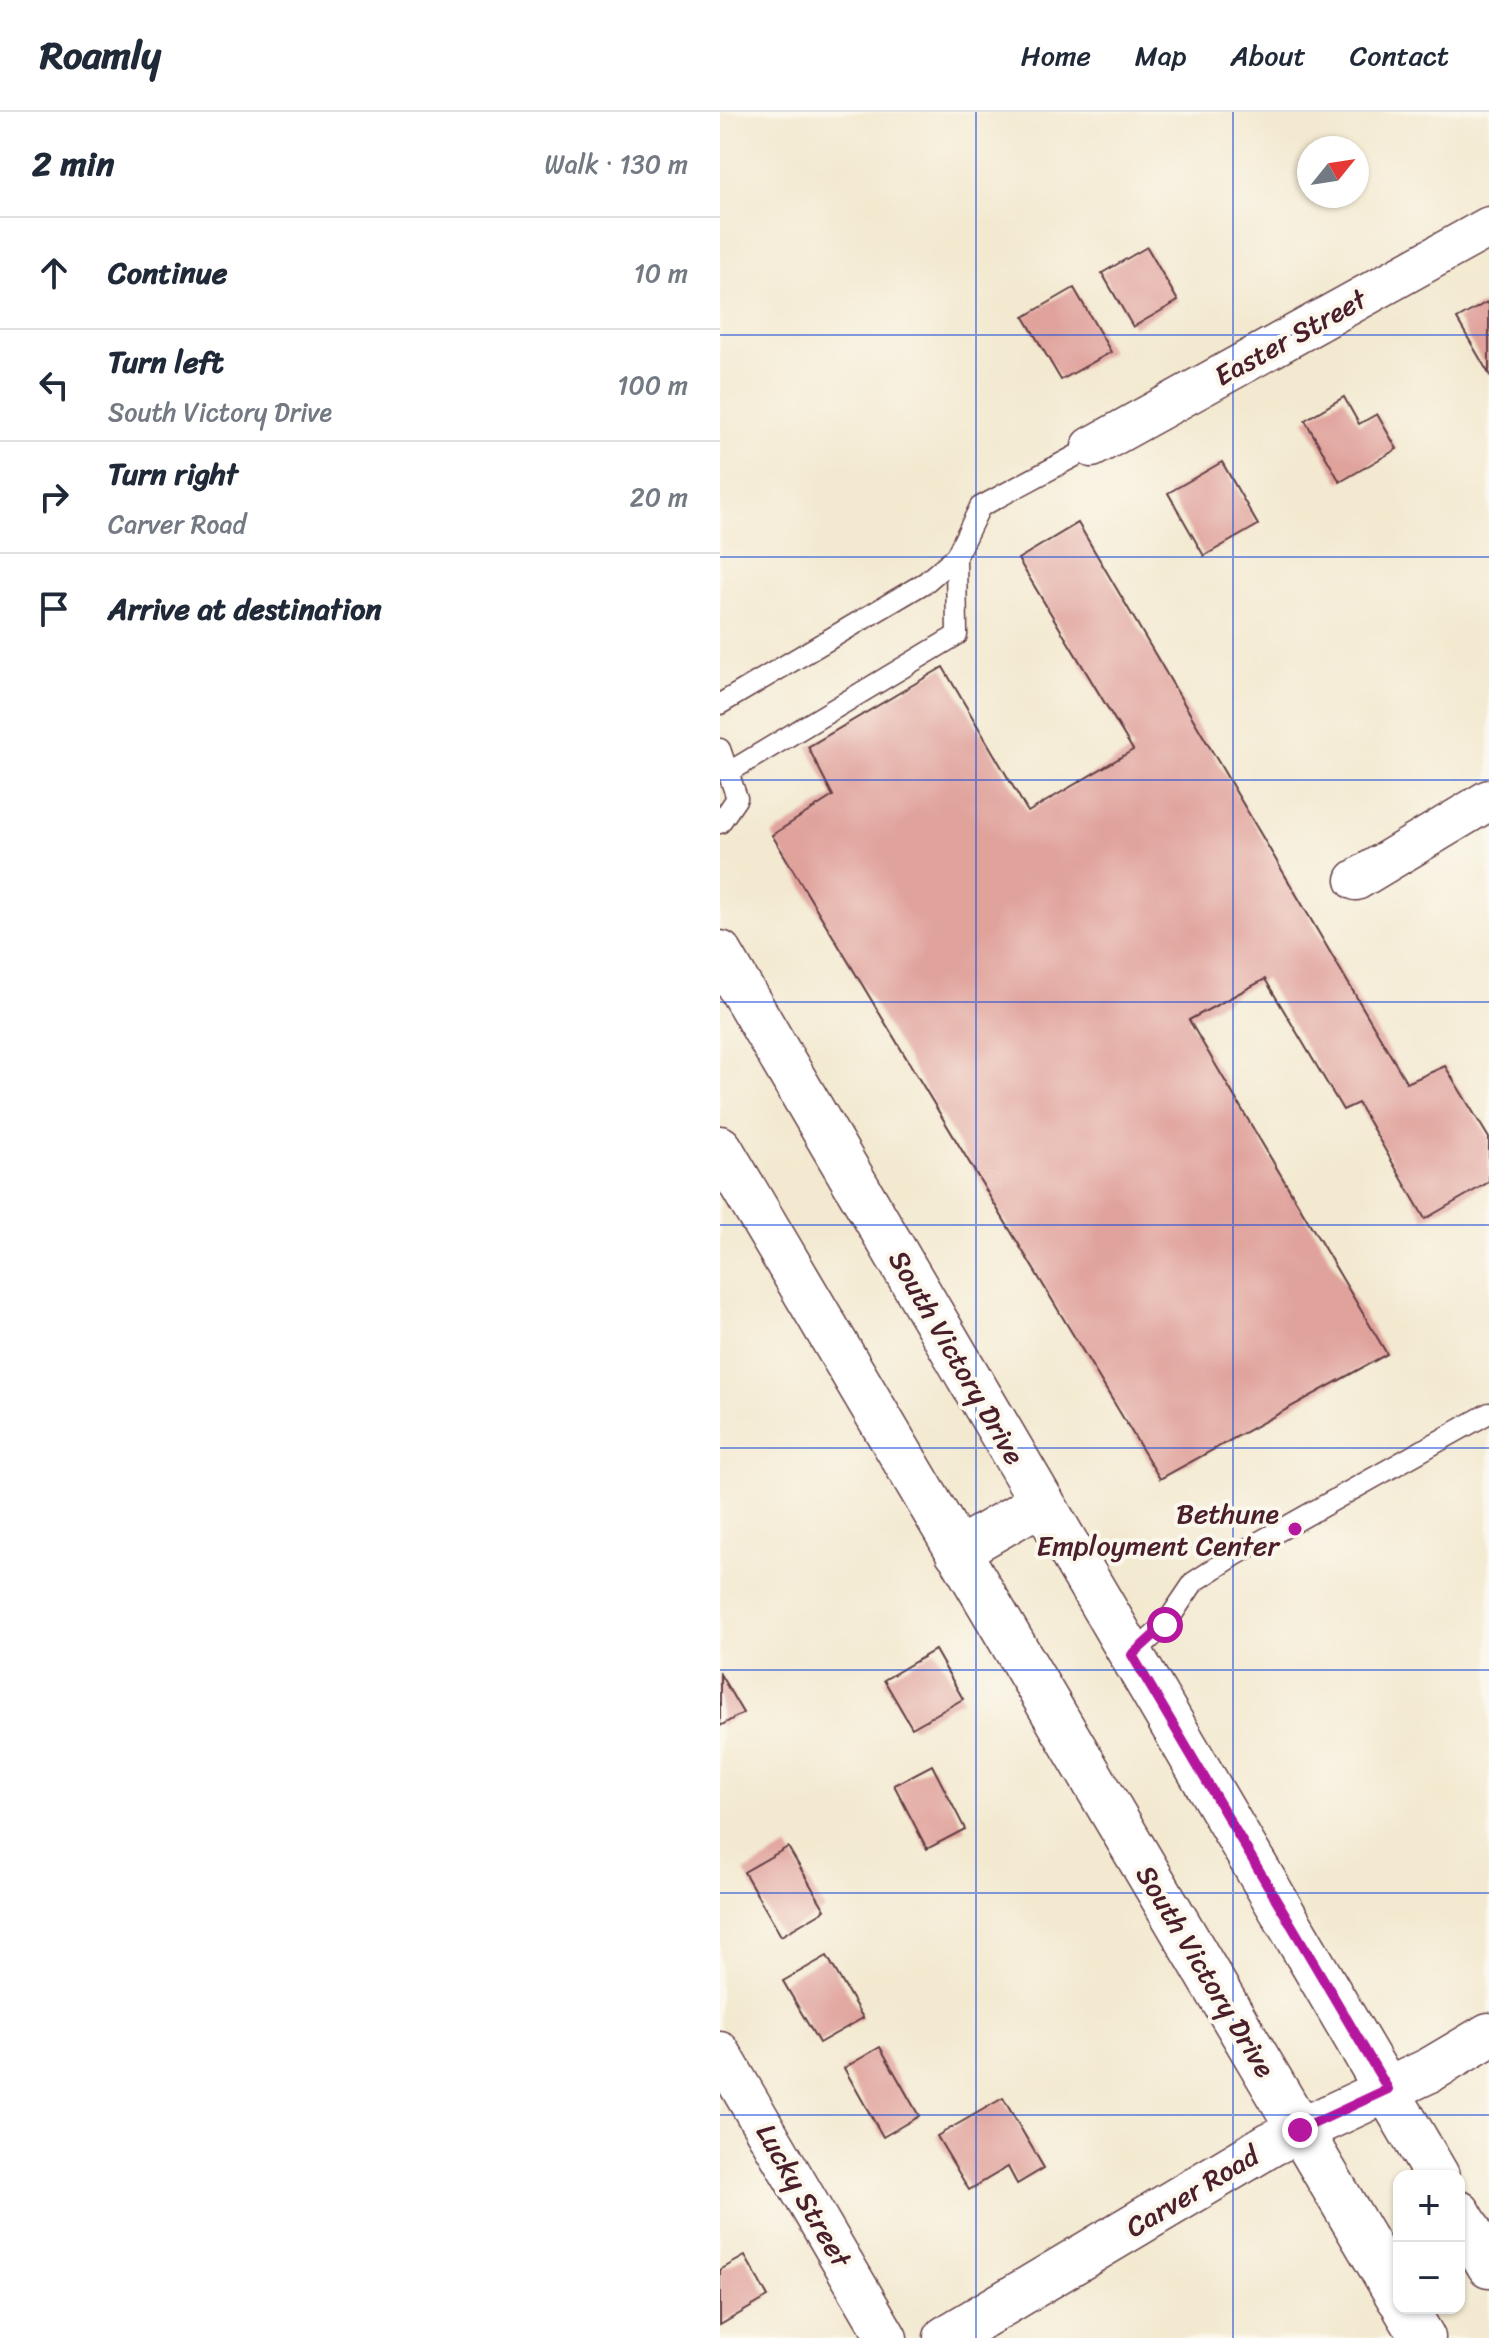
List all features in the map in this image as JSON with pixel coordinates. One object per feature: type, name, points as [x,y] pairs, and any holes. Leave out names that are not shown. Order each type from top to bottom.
[{"type":"main road","name":"South Victory Drive","points":[[720,953],[1434,2170]]},
{"type":"main road","name":"South Victory Drive","points":[[720,1148],[1393,2288]]},
{"type":"main road","points":[[957,1551],[1042,1502]]},
{"type":"main road","name":"Carver Road","points":[[946,2338],[1271,2144],[1430,2070],[1489,2035]]},
{"type":"main road","points":[[1465,2223],[1489,2265]]},
{"type":"main road","points":[[1409,2314],[1423,2338]]},
{"type":"street","name":"Easter Street","points":[[1092,447],[1489,227]]},
{"type":"street","points":[[1356,880],[1489,800]]},
{"type":"street","name":"Lucky Street","points":[[720,2052],[887,2338]]},
{"type":"lane","points":[[720,704],[926,582],[956,556],[980,507],[1092,447]]},
{"type":"lane","points":[[729,772],[957,635],[956,556]]},
{"type":"lane","points":[[720,749],[737,798],[720,823]]},
{"type":"lane","points":[[1132,1655],[1165,1625],[1194,1582],[1234,1556],[1489,1413]]},
{"type":"building","points":[[1147,247],[1178,301],[1133,327],[1102,273]]},
{"type":"building","points":[[1074,288],[1111,352],[1061,380],[1024,317]]},
{"type":"building","points":[[1487,302],[1489,305],[1489,374],[1457,319]]},
{"type":"building","points":[[1344,397],[1359,424],[1377,414],[1397,449],[1340,482],[1305,420]]},
{"type":"building","points":[[1222,462],[1258,525],[1204,556],[1168,493]]},
{"type":"building","points":[[1078,523],[1407,1083],[1445,1066],[1489,1138],[1489,1182],[1425,1219],[1358,1103],[1343,1110],[1265,979],[1189,1020],[1387,1354],[1160,1479],[772,835],[833,796],[808,747],[943,667],[1028,812],[1133,750],[1018,559]]},
{"type":"building","points":[[935,1650],[963,1699],[912,1728],[884,1680]]},
{"type":"building","points":[[720,1674],[743,1713],[720,1726]]},
{"type":"building","points":[[932,1765],[965,1829],[927,1849],[894,1785]]},
{"type":"building","points":[[788,1847],[825,1910],[781,1936],[744,1872]]},
{"type":"building","points":[[827,1956],[863,2018],[819,2043],[783,1981]]},
{"type":"building","points":[[880,2047],[919,2116],[883,2137],[844,2068]]},
{"type":"building","points":[[1003,2098],[1044,2168],[1017,2184],[1008,2167],[969,2190],[937,2136]]},
{"type":"building","points":[[745,2256],[768,2297],[720,2325],[720,2270]]},
{"type":"place","name":"Bethune Employment Center","points":[[1295,1529]]},
{"type":"route","points":[[1165,1625],[1132,1655],[1388,2089],[1300,2130]]}]
